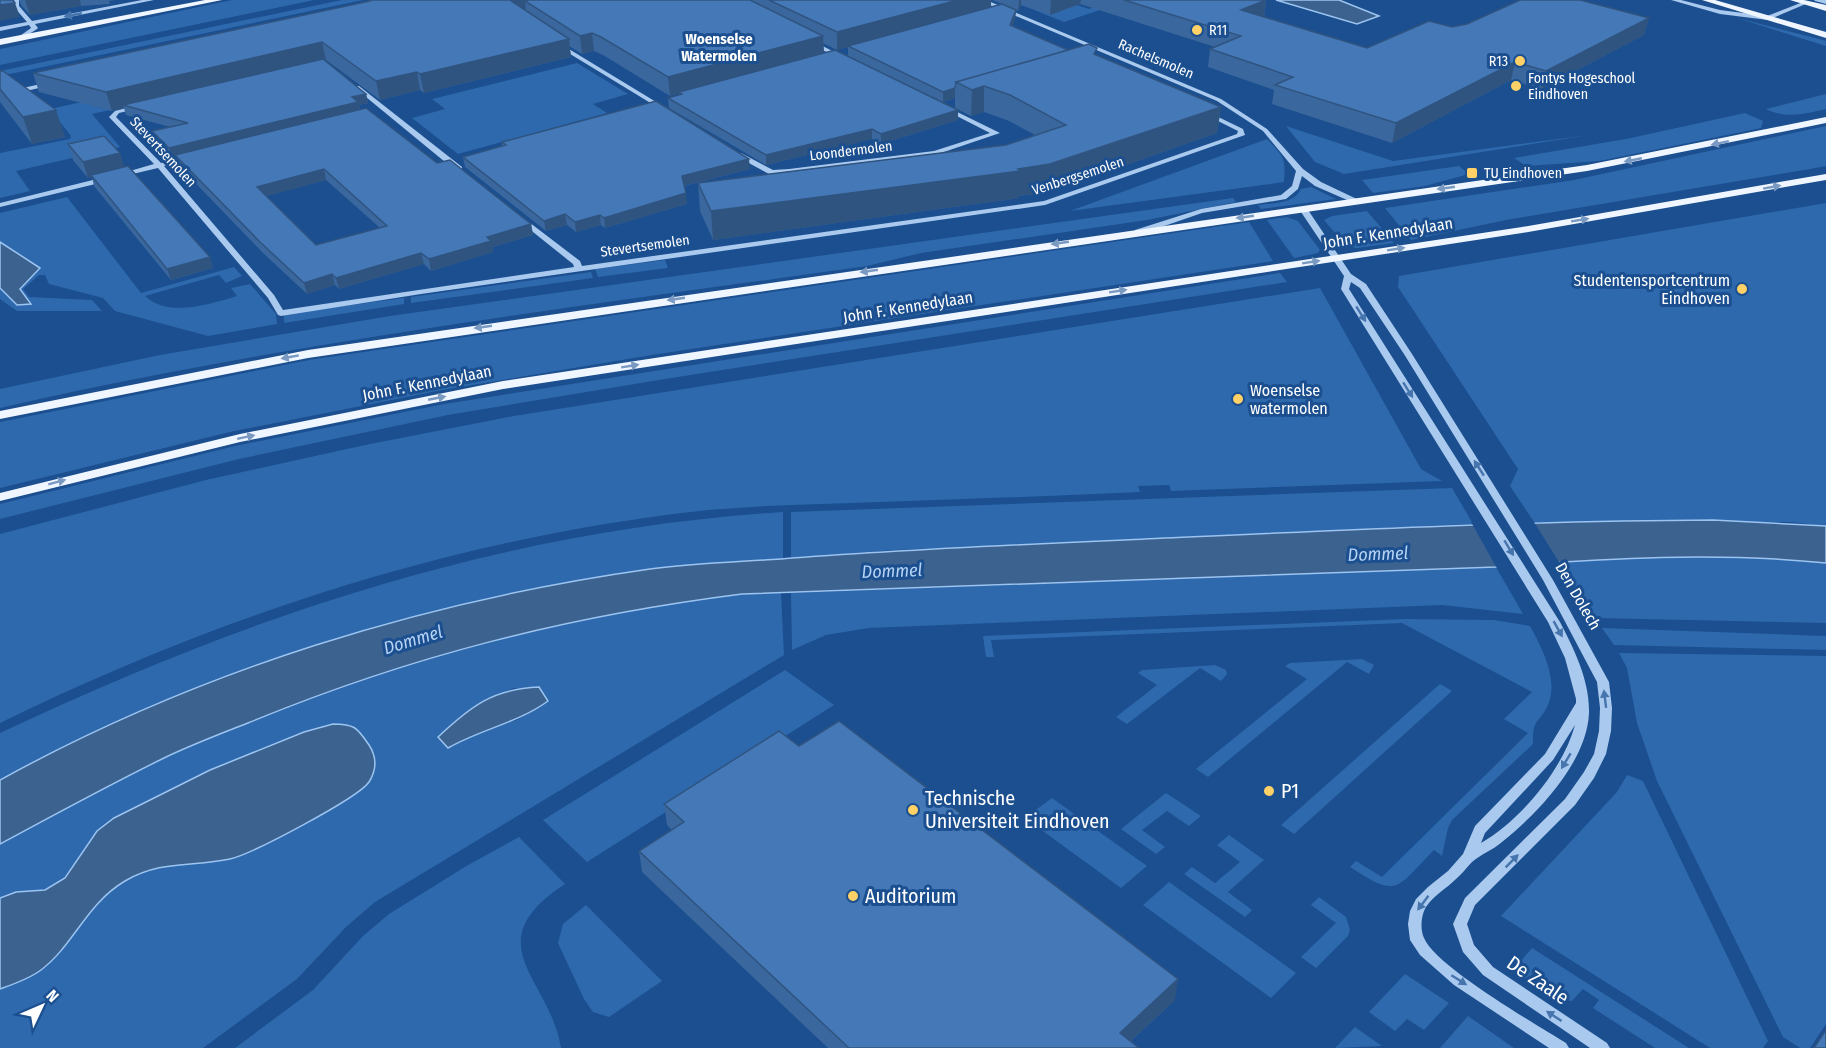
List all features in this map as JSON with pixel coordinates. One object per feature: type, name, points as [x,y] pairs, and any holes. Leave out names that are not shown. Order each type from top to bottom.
[{"type":"main road","points":[[0,42],[218,0]]},
{"type":"main road","points":[[1706,0],[1826,33]]},
{"type":"main road","points":[[1794,0],[1826,8]]},
{"type":"main road","points":[[0,48],[49,34]]},
{"type":"main road","points":[[0,415],[308,354],[1622,162],[1826,120]]},
{"type":"main road","name":"John F. Kennedylaan","points":[[0,496],[240,438],[503,385],[1530,229],[1826,177]]},
{"type":"street","points":[[16,0],[16,6],[34,30],[20,38]]},
{"type":"street","points":[[0,29],[151,0]]},
{"type":"street","name":"Rachelsmolen","points":[[981,0],[1219,100],[1252,119],[1293,159],[1300,171],[1325,188],[1357,201]]},
{"type":"street","points":[[1674,0],[1720,12],[1768,18],[1805,3]]},
{"type":"street","points":[[1818,0],[1826,2]]},
{"type":"street","points":[[992,12],[1003,9]]},
{"type":"street","points":[[800,37],[848,60]]},
{"type":"street","points":[[556,43],[673,115]]},
{"type":"street","points":[[826,58],[848,52]]},
{"type":"street","points":[[1098,61],[1115,56]]},
{"type":"street","points":[[0,95],[58,82]]},
{"type":"street","points":[[351,83],[469,177]]},
{"type":"street","points":[[655,104],[666,101]]},
{"type":"street","name":"Loondermolen","points":[[729,150],[757,167],[772,172],[789,171],[935,153],[996,133],[942,106],[953,103]]},
{"type":"street","name":"Stevertsemolen","points":[[146,105],[117,112],[112,117],[160,166],[271,297],[281,313],[714,250]]},
{"type":"street","points":[[373,112],[385,110]]},
{"type":"street","name":"Venbergsemolen","points":[[714,250],[1045,203],[1242,135],[1241,130],[1198,110]]},
{"type":"street","points":[[0,205],[193,157]]},
{"type":"street","points":[[1138,232],[1201,211],[1283,197],[1295,187],[1300,171]]},
{"type":"street","points":[[1303,209],[1338,258]]},
{"type":"street","name":"Stevertsemolen","points":[[511,210],[577,263],[579,268]]},
{"type":"street","name":"Den Dolech","points":[[1338,258],[1348,276],[1363,286],[1548,580],[1603,682],[1606,708],[1605,731],[1600,754],[1570,802],[1470,902],[1462,914],[1462,936]]},
{"type":"street","name":"Den Dolech","points":[[1348,276],[1345,289],[1528,579],[1567,646],[1578,679],[1582,723],[1576,745],[1565,765],[1547,789],[1496,840],[1469,856],[1426,897],[1417,909],[1417,940],[1428,957],[1449,975],[1561,1048]]},
{"type":"street","name":"Den Dolech","points":[[1469,856],[1480,830],[1549,757],[1580,706]]},
{"type":"street","name":"De Zaale","points":[[1462,936],[1475,958],[1488,971],[1602,1048]]},
{"type":"shaded area","points":[[232,0],[314,0],[0,65],[0,49]]},
{"type":"shaded area","points":[[342,0],[363,0],[0,76],[0,71]]},
{"type":"shaded area","points":[[1009,0],[1061,0],[1089,9],[1097,6],[1103,9],[1064,22]]},
{"type":"shaded area","points":[[1737,18],[1826,41],[1826,46]]},
{"type":"shaded area","points":[[302,60],[307,66],[92,114],[120,147],[16,171],[30,191],[0,198],[0,153],[70,139],[71,136],[50,109],[199,76]]},
{"type":"shaded area","points":[[577,63],[628,94],[593,104],[607,113],[458,154],[412,118],[445,109],[432,99]]},
{"type":"shaded area","points":[[1826,94],[1826,109],[1788,115],[1766,109]]},
{"type":"shaded area","points":[[1745,113],[1763,121],[1761,128],[1599,161],[1526,166],[1514,158],[1626,139]]},
{"type":"shaded area","points":[[1286,126],[1393,161],[1589,135],[1344,174],[1315,162]]},
{"type":"shaded area","points":[[1826,126],[1826,166],[1810,169],[1506,220],[1411,240],[1385,208],[1574,180]]},
{"type":"shaded area","points":[[1267,139],[1283,158],[1284,182],[1070,211]]},
{"type":"shaded area","points":[[1459,166],[1469,174],[1425,186],[1373,193],[1362,180]]},
{"type":"shaded area","points":[[1311,187],[1336,199],[1261,209],[1258,205],[1288,200],[1298,194],[1301,189]]},
{"type":"shaded area","points":[[67,197],[141,293],[234,267],[242,276],[226,283],[219,275],[145,296],[154,303],[177,308],[202,305],[237,296],[231,288],[250,284],[276,314],[277,324],[208,336],[115,311],[103,298],[49,284],[45,275],[39,275],[23,289],[29,297],[92,300],[102,311],[17,311],[0,299],[0,288],[17,305],[31,304],[20,289],[40,268],[0,242],[0,213]]},
{"type":"shaded area","points":[[1233,198],[1236,202],[1147,220],[921,253],[867,266],[324,345],[107,385],[0,408],[0,389],[160,355],[390,316]]},
{"type":"shaded area","points":[[1826,203],[1826,526],[1790,522],[1534,522],[1510,486],[1518,469],[1398,287],[1399,276]]},
{"type":"shaded area","points":[[1367,211],[1394,243],[1357,248],[1346,246],[1324,220],[1332,216]]},
{"type":"shaded area","points":[[1287,217],[1298,221],[1320,250],[1318,253],[1294,258],[1267,220]]},
{"type":"shaded area","points":[[1249,222],[1273,261],[652,355],[437,391],[230,432],[0,488],[0,422],[309,360]]},
{"type":"shaded area","points":[[665,260],[668,268],[598,277],[595,269]]},
{"type":"shaded area","points":[[591,272],[593,278],[411,303],[411,297]]},
{"type":"shaded area","points":[[1280,273],[1287,282],[448,415],[239,459],[0,519],[0,504],[235,446],[444,404]]},
{"type":"shaded area","points":[[1320,288],[1421,469],[1442,481],[1171,491],[1169,485],[1138,486],[1140,492],[752,507],[617,522],[526,539],[435,560],[346,585],[170,647],[0,723],[0,534],[206,480],[365,445],[514,416]]},
{"type":"shaded area","points":[[404,298],[404,304],[284,323],[284,314]]},
{"type":"shaded area","points":[[1452,488],[1473,524],[894,550],[791,558],[791,512]]},
{"type":"shaded area","points":[[783,512],[783,559],[684,565],[602,576],[502,596],[393,623],[220,679],[108,726],[0,780],[0,733],[189,651],[285,616],[381,585],[479,558],[578,537],[679,522]]},
{"type":"shaded area","points":[[1660,556],[1760,556],[1826,563],[1826,623],[1594,618],[1559,562]]},
{"type":"shaded area","points":[[1496,567],[1523,614],[1442,605],[869,628],[826,635],[792,650],[791,593]]},
{"type":"shaded area","points":[[781,592],[784,655],[375,902],[346,927],[297,979],[203,1048],[0,1048],[0,989],[27,975],[51,956],[118,885],[153,868],[233,858],[282,836],[345,801],[368,783],[374,769],[375,753],[97,831],[63,879],[40,891],[0,898],[0,844],[104,787],[168,756],[314,696],[390,669],[546,625],[624,609],[703,598]],"holes":[[[514,688],[540,692],[548,701],[517,720],[484,730],[448,748],[454,722],[482,702]]]},
{"type":"shaded area","points":[[1405,619],[1494,620],[1530,626],[1547,662],[1551,693],[1546,709],[1534,728],[1533,744],[1452,820],[1442,856],[1434,850],[1403,881],[1388,886],[1350,867],[1356,861],[1382,877],[1528,733],[1504,719],[1532,692],[1402,623],[991,640],[994,657],[986,657],[983,636]]},
{"type":"shaded area","points":[[1602,628],[1826,636],[1826,650],[1614,645]]},
{"type":"shaded area","points":[[1619,653],[1826,656],[1826,1024],[1810,1048],[1800,1048],[1783,1037],[1657,781],[1637,723],[1627,668]]},
{"type":"shaded area","points":[[1362,659],[1374,665],[1369,674],[1347,662],[1208,777],[1196,769],[1307,679],[1285,666],[1290,663]]},
{"type":"shaded area","points":[[1215,665],[1226,670],[1227,674],[1221,681],[1200,668],[1127,724],[1116,717],[1157,685],[1138,673],[1142,670]]},
{"type":"shaded area","points":[[785,670],[834,705],[587,862],[543,820]]},
{"type":"shaded area","points":[[1440,684],[1452,691],[1294,834],[1281,825]]},
{"type":"shaded area","points":[[1627,775],[1643,781],[1768,1041],[1763,1048],[1710,1048],[1501,916],[1617,792]]},
{"type":"shaded area","points":[[1166,793],[1201,816],[1189,826],[1167,811],[1142,830],[1165,847],[1156,854],[1121,829]]},
{"type":"shaded area","points":[[1052,798],[1147,866],[1121,888],[1025,818]]},
{"type":"shaded area","points":[[1229,835],[1264,860],[1228,892],[1252,910],[1245,917],[1184,874],[1192,867],[1215,883],[1240,862],[1217,845]]},
{"type":"shaded area","points":[[519,837],[565,884],[538,905],[524,925],[521,944],[525,962],[554,1023],[561,1048],[235,1048],[313,990],[363,936],[389,914],[468,865]]},
{"type":"shaded area","points":[[1169,882],[1296,973],[1271,998],[1143,905]]},
{"type":"shaded area","points":[[1319,897],[1346,917],[1350,930],[1348,936],[1316,968],[1301,957],[1336,923],[1311,905]]},
{"type":"shaded area","points":[[586,905],[662,981],[609,1017],[593,1012],[584,999],[558,943],[563,924]]},
{"type":"shaded area","points":[[1532,948],[1689,1048],[1655,1048],[1593,1008],[1599,1000],[1583,989],[1572,1001],[1555,999],[1512,971]]},
{"type":"shaded area","points":[[1405,974],[1449,1003],[1424,1030],[1407,1019],[1395,1031],[1369,1012]]},
{"type":"shaded area","points":[[1468,1016],[1514,1048],[1440,1048]]},
{"type":"shaded area","points":[[1355,1027],[1382,1046],[1335,1048]]},
{"type":"water","points":[[1276,0],[1339,0],[1379,16],[1357,24]]},
{"type":"water","points":[[0,242],[40,268],[20,289],[31,304],[17,305],[0,288]]},
{"type":"water","name":"Dommel","points":[[1713,520],[1826,526],[1826,563],[1703,557],[1620,559],[1496,567],[742,594],[677,603],[552,627],[491,642],[369,678],[309,699],[164,758],[0,844],[0,780],[76,741],[154,705],[234,673],[315,645],[481,600],[565,583],[683,565],[952,548],[1418,527]]},
{"type":"water","points":[[539,687],[548,701],[512,721],[448,748],[438,737],[461,716],[484,701],[508,691]]},
{"type":"water","points":[[333,724],[354,728],[372,750],[375,759],[374,772],[369,782],[361,790],[304,825],[242,855],[230,859],[164,867],[138,874],[125,881],[100,901],[63,949],[41,970],[26,979],[0,989],[0,898],[16,892],[45,890],[65,878],[97,831],[114,818],[210,770],[304,732]]},
{"type":"pier","points":[[1532,519],[1561,565],[1498,570],[1471,522]]},
{"type":"building","points":[[0,0],[13,0],[15,3],[0,5]]},
{"type":"building","points":[[368,0],[510,0],[569,39],[420,74],[417,72],[376,81],[322,42],[106,92],[33,73],[370,1]]},
{"type":"building","points":[[750,0],[823,36],[668,77],[601,37],[592,33],[580,36],[525,1]]},
{"type":"building","points":[[769,0],[958,0],[837,32]]},
{"type":"building","points":[[1124,0],[1266,0],[1241,10],[1367,48],[1429,21],[1452,27],[1467,24],[1520,0],[1580,0],[1649,18],[1546,71],[1515,62],[1396,123],[1275,85],[1293,77],[1210,49],[1241,36]]},
{"type":"building","points":[[1002,4],[1016,10],[1010,25],[1068,50],[956,82],[955,88],[943,92],[848,46]]},
{"type":"building","points":[[1089,44],[1097,48],[1094,54],[1221,107],[1050,164],[1018,169],[1020,171],[711,211],[698,183],[1006,145],[1066,125],[1010,95],[984,86],[972,90],[956,82]]},
{"type":"building","points":[[835,50],[958,110],[881,134],[872,129],[766,155],[668,98],[682,94],[679,92]]},
{"type":"building","points":[[323,59],[366,94],[352,97],[358,102],[169,148],[152,131],[188,123],[123,105]]},
{"type":"building","points":[[0,71],[56,110],[23,117],[0,89]]},
{"type":"building","points":[[656,101],[749,159],[682,176],[686,193],[604,218],[600,215],[575,222],[565,214],[544,221],[463,157],[506,145],[502,142]]},
{"type":"building","points":[[366,108],[437,163],[450,160],[531,224],[487,237],[491,241],[429,259],[421,253],[336,278],[332,274],[304,283],[260,242],[175,155]],"holes":[[[324,169],[387,226],[316,245],[257,187]]]},
{"type":"building","points":[[104,136],[120,153],[83,162],[68,144]]},
{"type":"building","points":[[128,166],[210,257],[167,269],[91,175]]},
{"type":"building","name":"Auditorium","points":[[839,721],[1178,979],[1120,1033],[1139,1048],[849,1048],[639,851],[684,822],[664,804],[779,731],[799,746]]},
{"type":"building","points":[[1826,1030],[1826,1048],[1814,1048]]},
{"type":"place","name":"R11","points":[[1197,30]]},
{"type":"place","name":"R13","points":[[1520,61]]},
{"type":"place","name":"Fontys Hogeschool Eindhoven","points":[[1516,86]]},
{"type":"place","name":"TU Eindhoven","points":[[1472,173]]},
{"type":"place","name":"Studentensportcentrum Eindhoven","points":[[1742,289]]},
{"type":"place","name":"Woenselse watermolen","points":[[1238,399]]},
{"type":"place","name":"P1","points":[[1269,791]]},
{"type":"place","name":"Technische Universiteit Eindhoven","points":[[913,810]]},
{"type":"place","name":"Auditorium","points":[[853,896]]},
{"type":"district","name":"Woenselse Watermolen","points":[[719,48]]}]
